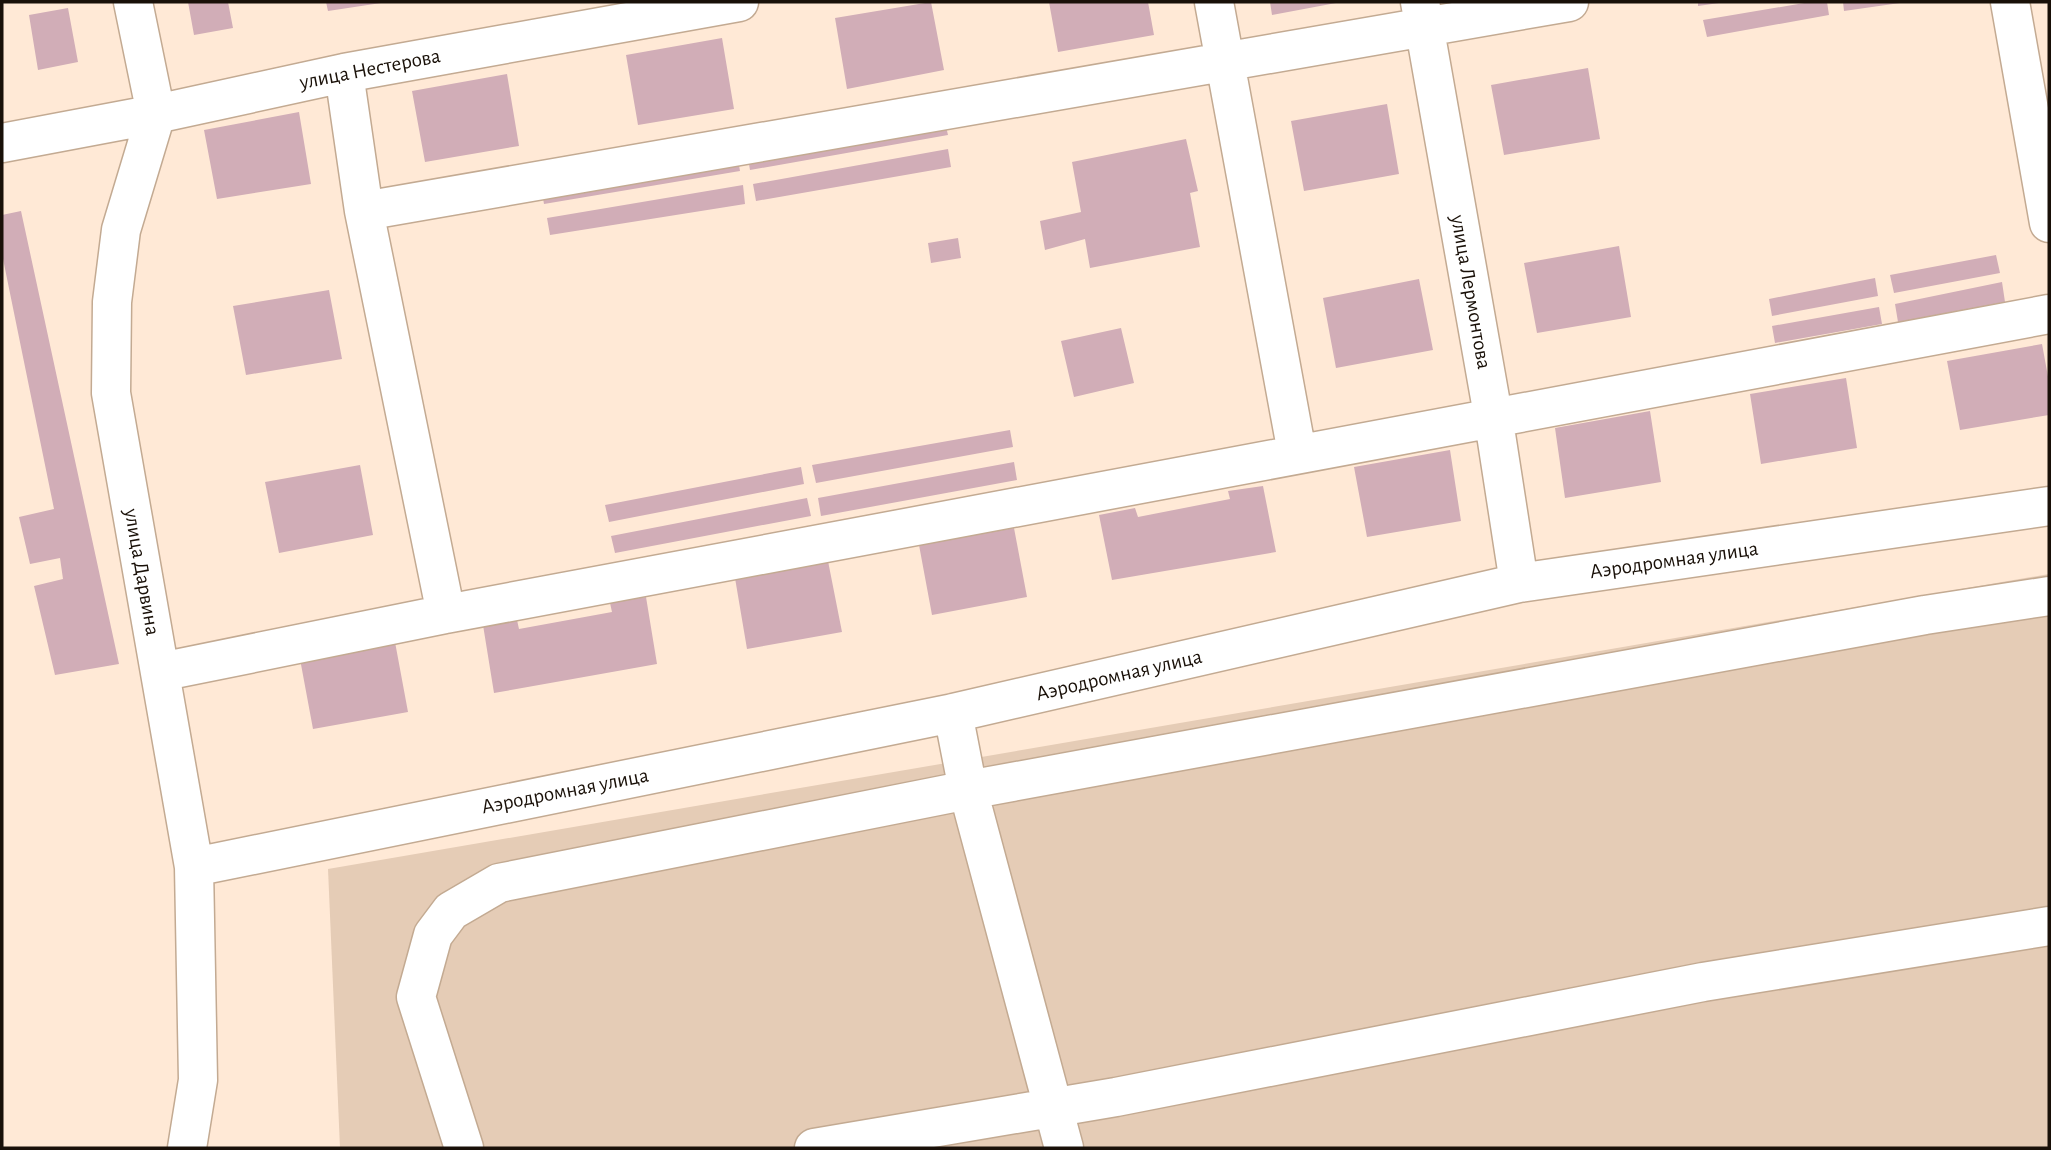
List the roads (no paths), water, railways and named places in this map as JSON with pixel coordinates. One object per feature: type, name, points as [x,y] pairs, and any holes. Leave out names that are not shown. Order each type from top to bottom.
[{"type":"street","name":"улица Дарвина","points":[[133,2],[156,114],[121,230],[112,302],[111,393],[194,867],[198,1080],[187,1148]]},
{"type":"street","name":"улица Нестерова","points":[[2,143],[156,114],[344,73],[740,2]]},
{"type":"street","points":[[1214,2],[1297,453]]},
{"type":"street","points":[[364,211],[1224,62],[1422,14],[1569,2]]},
{"type":"street","points":[[2010,2],[2049,223]]},
{"type":"street","name":"улица Лермонтова","points":[[1422,14],[1493,415],[1519,583]]},
{"type":"street","points":[[344,73],[364,211],[446,614]]},
{"type":"street","points":[[160,672],[446,614],[1493,415],[2049,314]]},
{"type":"street","name":"Аэродромная улица","points":[[194,867],[953,713],[1519,583],[2049,506]]},
{"type":"street","points":[[464,1148],[416,997],[433,935],[451,911],[499,883],[968,790],[1926,615],[2049,596]]},
{"type":"street","points":[[953,713],[968,790],[1065,1148]]},
{"type":"street","points":[[814,1148],[1053,1108],[1703,982],[2049,926]]}]
